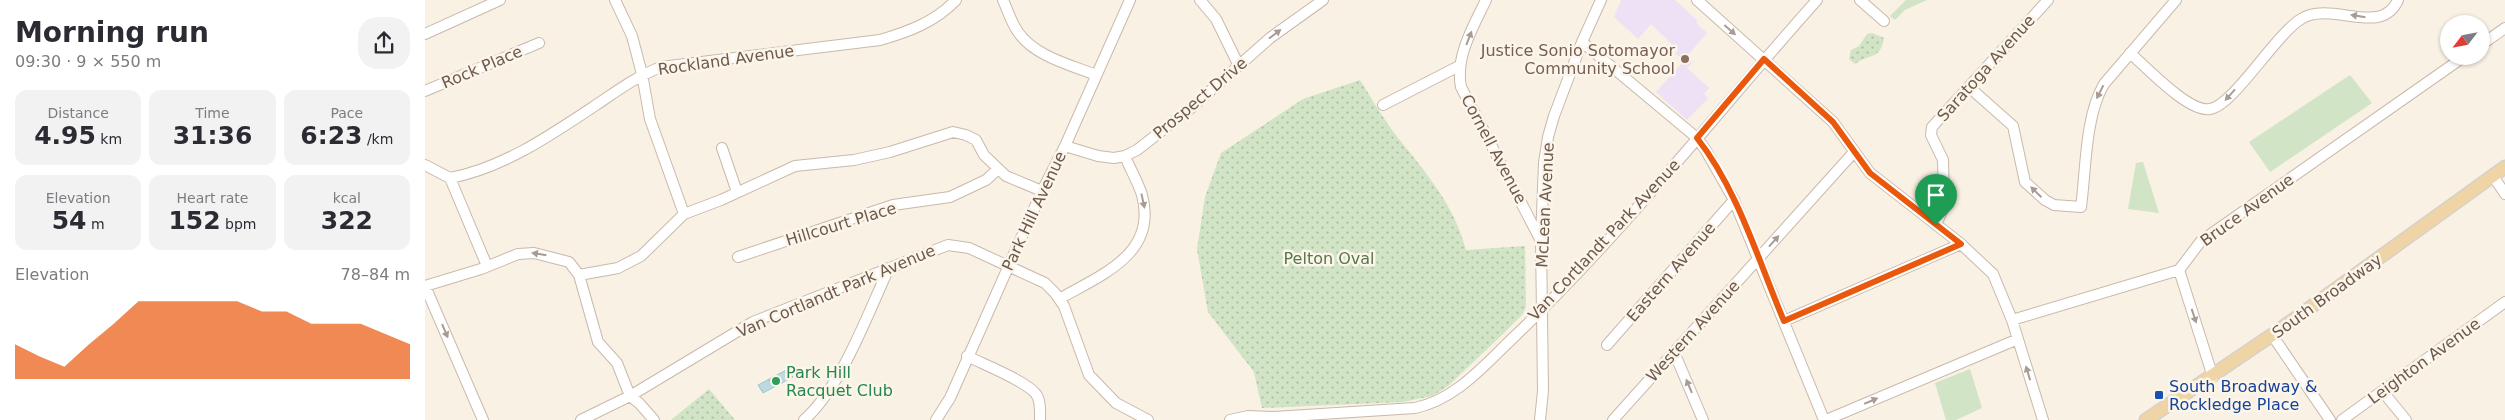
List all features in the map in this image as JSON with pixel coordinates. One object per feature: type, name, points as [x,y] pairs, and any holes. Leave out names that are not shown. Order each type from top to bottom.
[{"type":"main road","name":"South Broadway","points":[[2146,420],[2213,377],[2505,167]]},
{"type":"street","points":[[425,34],[500,0]]},
{"type":"street","points":[[615,0],[632,36],[642,74],[650,119],[684,214]]},
{"type":"street","name":"Rockland Avenue","points":[[450,178],[496,165],[567,125],[642,74],[661,67],[880,40],[904,34],[923,24],[956,0]]},
{"type":"street","name":"Park Hill Avenue","points":[[936,420],[950,398],[967,356],[1042,191],[1065,146],[1130,0]]},
{"type":"street","points":[[1200,0],[1216,19],[1239,66]]},
{"type":"street","name":"Prospect Drive","points":[[1125,156],[1137,150],[1176,120],[1270,38],[1323,0]]},
{"type":"street","points":[[1383,105],[1459,66],[1486,0]]},
{"type":"street","name":"McLean Avenue","points":[[1540,420],[1543,391],[1541,240],[1544,163],[1548,137],[1581,42],[1601,0]]},
{"type":"street","points":[[1697,0],[1833,122],[1870,173],[1961,244],[1993,274],[2012,320],[2043,420]]},
{"type":"street","name":"Van Cortlandt Park Avenue","points":[[1231,420],[1248,416],[1273,417],[1415,408],[1427,406],[1454,392],[1543,309],[1585,266],[1817,0]]},
{"type":"street","points":[[1860,0],[1884,21]]},
{"type":"street","name":"Saratoga Avenue","points":[[1936,225],[1944,206],[1943,160],[1931,135],[1932,127],[2048,0]]},
{"type":"street","points":[[1969,87],[2013,126],[2025,182],[2045,200],[2054,205],[2081,207],[2095,102],[2104,84],[2176,0]]},
{"type":"street","points":[[2130,53],[2182,98],[2198,108],[2208,110],[2225,100],[2289,28],[2303,18],[2327,13],[2382,17],[2393,10],[2398,0]]},
{"type":"street","points":[[1004,1],[1019,34],[1030,45],[1096,75]]},
{"type":"street","points":[[2490,38],[2505,28]]},
{"type":"street","points":[[1581,42],[1697,138],[1705,149],[1734,200],[1825,420],[2018,339]]},
{"type":"street","name":"Rock Place","points":[[425,91],[539,43]]},
{"type":"street","name":"Bruce Avenue","points":[[2179,270],[2201,242],[2452,65]]},
{"type":"street","name":"Cornell Avenue","points":[[1459,66],[1461,87],[1467,102],[1541,240]]},
{"type":"street","points":[[579,275],[618,268],[641,256],[684,214],[795,166],[863,158],[953,132],[966,135],[975,140],[984,155],[997,170],[1017,182],[1042,191]]},
{"type":"street","points":[[1059,299],[1127,257],[1140,240],[1145,211],[1141,194],[1125,156],[1098,156],[1065,146]]},
{"type":"street","points":[[722,148],[737,192]]},
{"type":"street","name":"Western Avenue","points":[[1613,420],[1854,152]]},
{"type":"street","points":[[425,165],[450,178],[487,266]]},
{"type":"street","name":"Hillcourt Place","points":[[738,257],[893,205],[950,198],[986,180],[997,170]]},
{"type":"street","points":[[2493,176],[2505,194]]},
{"type":"street","name":"Eastern Avenue","points":[[1607,344],[1734,200]]},
{"type":"street","points":[[1784,321],[1961,244]]},
{"type":"street","name":"Van Cortlandt Park Avenue","points":[[581,420],[630,396],[753,322],[948,245],[969,248],[1045,283],[1059,299],[1089,375],[1116,403],[1149,420]]},
{"type":"street","points":[[483,420],[425,286],[518,254],[534,253],[569,262],[579,275],[598,342],[617,363],[630,396],[654,420]]},
{"type":"street","points":[[804,420],[816,407],[840,372],[889,268]]},
{"type":"street","points":[[2012,320],[2179,270],[2213,377]]},
{"type":"street","name":"Leighton Avenue","points":[[2342,420],[2505,302]]},
{"type":"street","points":[[2272,335],[2330,420]]},
{"type":"street","points":[[1674,352],[1703,420]]},
{"type":"street","points":[[967,356],[1024,384],[1036,394],[1040,408],[1040,420]]},
{"type":"street","points":[[2383,392],[2405,420]]},
{"type":"shaded area","name":"Justice Sonio Sotomayor Community School","points":[[1621,0],[1675,0],[1698,21],[1696,23],[1707,33],[1686,57],[1692,63],[1687,68],[1709,88],[1704,94],[1708,98],[1687,120],[1656,92],[1684,61],[1675,53],[1678,50],[1651,24],[1638,39],[1614,17]]},
{"type":"green space","points":[[1906,0],[1927,0],[1905,10],[1895,20],[1890,16]]},
{"type":"green space","points":[[1872,33],[1884,38],[1880,50],[1873,56],[1855,64],[1849,59],[1851,50],[1859,46],[1867,34]]},
{"type":"green space","points":[[2350,75],[2372,103],[2270,172],[2249,142]]},
{"type":"green space","name":"Pelton Oval","points":[[1360,80],[1393,131],[1447,204],[1466,250],[1525,246],[1526,307],[1523,314],[1503,334],[1448,386],[1432,396],[1403,402],[1262,408],[1254,372],[1208,312],[1197,249],[1205,197],[1221,153],[1303,99]]},
{"type":"green space","points":[[2143,162],[2159,213],[2128,209],[2136,163]]},
{"type":"green space","points":[[1970,369],[1982,408],[1956,420],[1946,420],[1935,383]]},
{"type":"green space","points":[[709,389],[735,420],[671,420]]},
{"type":"water","name":"Park Hill Racquet Club","points":[[788,369],[793,377],[763,393],[758,385]]},
{"type":"place","name":"Justice Sonio Sotomayor Community School","points":[[1685,59]]},
{"type":"place","name":"Park Hill Racquet Club","points":[[776,381]]},
{"type":"place","name":"South Broadway & Rockledge Place","points":[[2159,395]]},
{"type":"route","points":[[1764,59],[1833,122],[1870,173],[1936,225],[1961,244],[1784,321],[1734,200],[1697,138],[1764,59]]}]
